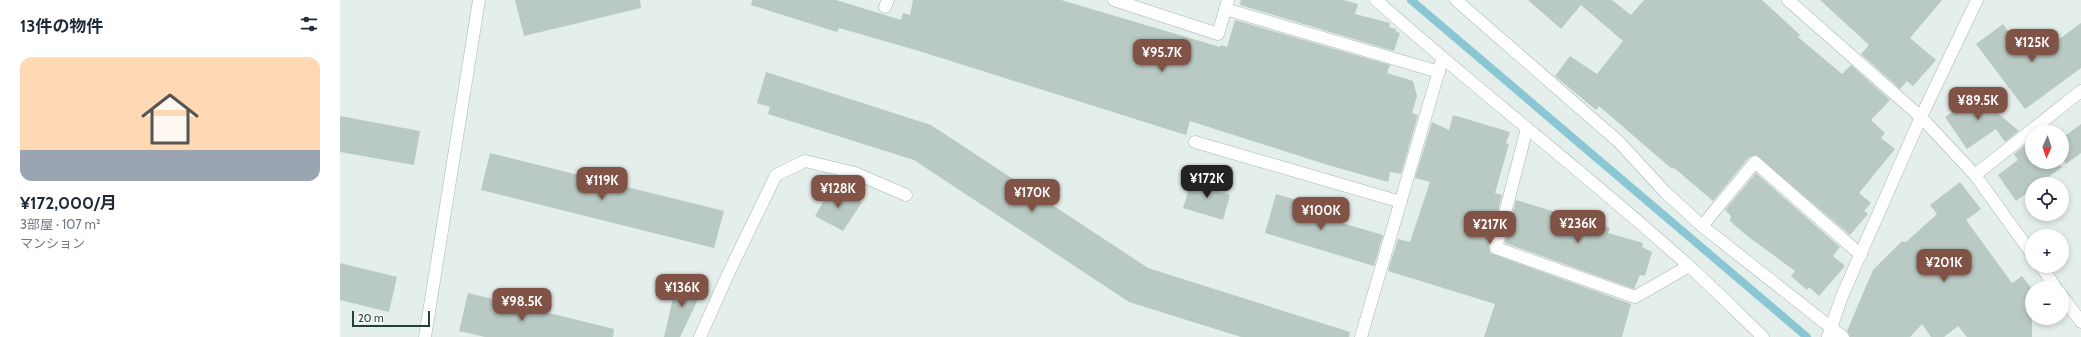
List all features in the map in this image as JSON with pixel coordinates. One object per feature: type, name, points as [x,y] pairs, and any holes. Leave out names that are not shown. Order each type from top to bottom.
[{"type":"street","points":[[425,337],[479,0]]},
{"type":"street","points":[[1114,0],[1218,34],[1227,4],[1439,72]]},
{"type":"street","points":[[1376,0],[1442,60],[1527,128],[1689,266],[1763,337]]},
{"type":"street","points":[[1456,0],[1619,142],[1665,192],[1702,226],[1830,332],[1843,337]]},
{"type":"street","points":[[1788,0],[1921,117],[1974,175],[2025,244]]},
{"type":"street","points":[[1830,332],[1842,296],[1921,117],[1977,0]]},
{"type":"street","points":[[1361,337],[1442,60]]},
{"type":"street","points":[[1974,175],[2081,91]]},
{"type":"street","points":[[1527,128],[1496,248],[1635,297],[1689,266]]},
{"type":"street","points":[[1195,142],[1401,202]]},
{"type":"street","points":[[700,337],[729,272],[776,175],[805,160],[855,173],[906,195]]},
{"type":"street","points":[[1702,226],[1755,162],[1861,255]]},
{"type":"street","points":[[2069,306],[2081,322]]},
{"type":"building","points":[[515,0],[640,0],[641,8],[524,36]]},
{"type":"building","points":[[752,0],[836,0],[901,20],[903,13],[910,15],[913,0],[1061,0],[1220,47],[1221,45],[1227,47],[1235,20],[1390,65],[1387,73],[1413,81],[1417,96],[1412,113],[1418,115],[1401,174],[1390,172],[1388,182],[1328,165],[1190,121],[1186,135],[919,51],[839,28],[837,32],[751,5]]},
{"type":"building","points":[[1241,0],[1344,0],[1358,4],[1355,14],[1390,23],[1389,27],[1396,29],[1396,32],[1400,33],[1394,51],[1240,5]]},
{"type":"building","points":[[1528,0],[1612,0],[1631,15],[1644,0],[1762,0],[1800,35],[1798,37],[1842,74],[1851,65],[1890,100],[1871,120],[1885,133],[1881,138],[1895,149],[1859,193],[1871,203],[1864,211],[1868,214],[1850,235],[1756,155],[1749,157],[1713,201],[1673,167],[1672,169],[1599,106],[1596,110],[1555,76],[1570,56],[1597,74],[1623,41],[1581,5],[1561,29]]},
{"type":"building","points":[[1820,0],[1942,0],[1910,38],[1936,60],[1913,86],[1907,81],[1900,89],[1861,54],[1869,45]]},
{"type":"building","points":[[2081,23],[2081,68],[2025,109],[1976,44],[2003,24],[2010,34],[2013,32],[2032,59]]},
{"type":"building","points":[[766,72],[931,125],[1148,268],[1350,332],[1349,337],[1241,337],[1129,302],[914,160],[768,114],[770,107],[757,103]]},
{"type":"building","points":[[1973,92],[2019,131],[2005,142],[1996,129],[1967,149],[1945,117],[1954,111],[1952,108]]},
{"type":"building","points":[[1453,115],[1510,132],[1506,143],[1509,144],[1495,193],[1502,195],[1489,246],[1490,253],[1631,304],[1622,337],[1484,337],[1495,304],[1388,271],[1398,239],[1410,242],[1430,182],[1415,178],[1432,122],[1449,130]]},
{"type":"building","points":[[340,116],[420,131],[414,165],[340,152]]},
{"type":"building","points":[[2081,124],[2081,153],[2069,162],[2069,133]]},
{"type":"building","points":[[2025,145],[2025,169],[2059,169],[2048,177],[2025,177],[2025,194],[2016,201],[1998,175],[2018,160],[2014,154]]},
{"type":"building","points":[[490,153],[724,211],[714,248],[481,190]]},
{"type":"building","points":[[1756,173],[1840,247],[1833,256],[1845,266],[1819,296],[1809,287],[1807,290],[1791,276],[1795,271],[1746,235],[1730,221],[1731,216],[1725,210]]},
{"type":"building","points":[[1195,177],[1220,185],[1218,191],[1230,195],[1223,220],[1183,208],[1192,180],[1194,181]]},
{"type":"building","points":[[1960,182],[1981,209],[1966,220],[2012,283],[2022,276],[2026,281],[2025,325],[2032,325],[2032,337],[1967,337],[1958,326],[1944,337],[1931,337],[1922,324],[1910,337],[1850,337],[1847,331],[1873,270],[1902,241],[1906,242],[1937,214],[1930,205]]},
{"type":"building","points":[[832,187],[862,202],[843,231],[815,216]]},
{"type":"building","points":[[1276,194],[1320,207],[1318,216],[1383,235],[1374,266],[1265,233]]},
{"type":"building","points":[[1516,200],[1610,228],[1608,233],[1643,243],[1642,247],[1652,252],[1645,276],[1640,275],[1634,289],[1505,243]]},
{"type":"building","points":[[340,263],[397,277],[389,312],[340,300]]},
{"type":"building","points":[[677,281],[704,287],[680,337],[664,337]]},
{"type":"building","points":[[468,293],[614,329],[613,337],[485,337],[459,331]]},
{"type":"waterway","points":[[1411,0],[1807,337]]}]
